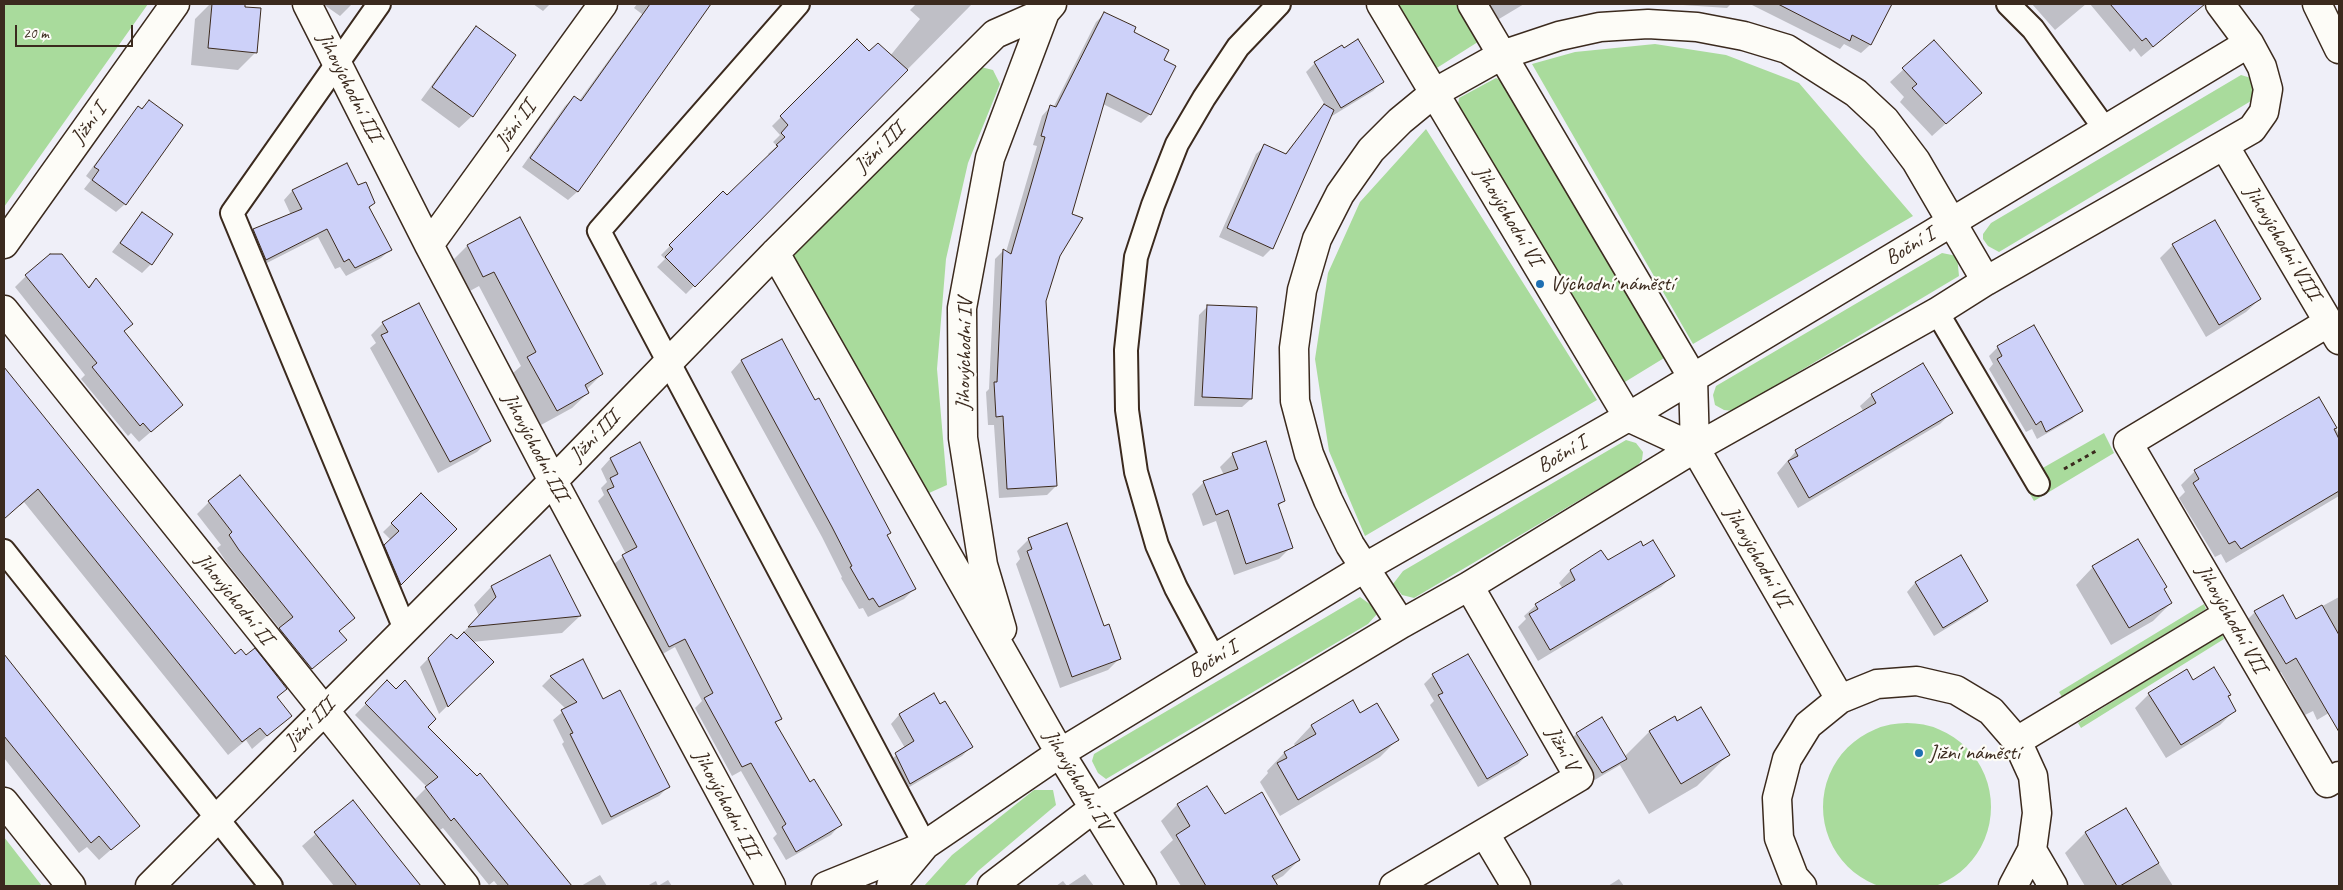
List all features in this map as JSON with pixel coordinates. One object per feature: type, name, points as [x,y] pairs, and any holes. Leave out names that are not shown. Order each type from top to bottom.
[{"type":"street","name":"Jižní I","points":[[4,244],[175,4]]},
{"type":"street","name":"Jihovýchodní III","points":[[307,4],[429,245],[770,886]]},
{"type":"street","name":"Jižní II","points":[[429,245],[603,4]]},
{"type":"street","name":"Jihovýchodní VI","points":[[1381,4],[1628,417]]},
{"type":"street","name":"Jihovýchodní VI","points":[[1472,4],[1693,378],[1695,448],[1840,698]]},
{"type":"street","points":[[992,886],[1094,808],[1401,624],[1469,586],[1695,448],[1937,312],[1986,281],[2252,129],[2264,112],[2268,90],[2262,67],[2249,43],[2220,4]]},
{"type":"street","points":[[2317,4],[2339,49]]},
{"type":"street","name":"Jižní III","points":[[150,886],[553,481],[775,253],[995,34],[1049,8]]},
{"type":"street","name":"Jihovýchodní IV","points":[[1014,672],[983,565],[963,438],[962,308],[990,158],[1049,8]]},
{"type":"street","points":[[1401,624],[1364,568],[1328,500],[1308,454],[1296,401],[1294,348],[1302,290],[1317,239],[1340,194],[1371,150],[1400,121],[1434,93],[1502,55],[1559,36],[1592,29],[1648,24],[1697,27],[1734,34],[1787,49],[1856,93],[1885,120],[1916,161],[1986,281]]},
{"type":"street","name":"Boční I","points":[[891,886],[925,845],[1060,753],[1364,568],[1628,417],[2249,43]]},
{"type":"street","name":"Jihovýchodní VIII","points":[[2224,145],[2334,331]]},
{"type":"street","name":"Jihovýchodní IV","points":[[775,253],[1060,753],[1142,886]]},
{"type":"street","name":"Jihovýchodní II","points":[[4,310],[323,711],[465,886]]},
{"type":"street","name":"Jihovýchodní VII","points":[[2334,331],[2128,443],[2327,783],[2339,776]]},
{"type":"street","points":[[1628,417],[1695,448]]},
{"type":"street","name":"Jižní V","points":[[1394,886],[1579,777],[1469,586]]},
{"type":"street","points":[[2017,741],[2228,614]]},
{"type":"street","points":[[1791,883],[1779,838],[1777,798],[1787,759],[1808,724],[1840,698],[1877,684],[1917,681],[1956,690],[1991,711],[2017,741],[2032,776],[2037,813],[2032,850],[2013,886]]},
{"type":"street","points":[[4,802],[71,886]]},
{"type":"street","points":[[1484,834],[1516,886]]},
{"type":"street","points":[[826,886],[925,845]]},
{"type":"street","points":[[2032,850],[2053,886]]},
{"type":"lane","points":[[379,4],[232,212],[405,629]]},
{"type":"lane","points":[[798,4],[600,231],[667,362],[925,845]]},
{"type":"lane","points":[[1214,659],[1176,588],[1157,545],[1136,472],[1127,410],[1126,350],[1136,257],[1152,205],[1177,144],[1204,98],[1238,47],[1279,4]]},
{"type":"lane","points":[[2008,4],[2033,28],[2105,129]]},
{"type":"lane","points":[[1937,312],[2038,484]]},
{"type":"lane","points":[[4,551],[271,886]]},
{"type":"path","points":[[2038,484],[2101,448]]},
{"type":"green space","points":[[4,4],[148,4],[4,207]]},
{"type":"green space","points":[[1391,4],[1459,4],[1481,40],[1432,71]]},
{"type":"green space","points":[[1655,44],[1726,55],[1799,83],[1913,216],[1693,344],[1532,64],[1575,52]]},
{"type":"green space","points":[[981,67],[993,70],[1000,84],[968,163],[946,259],[937,369],[947,485],[929,493],[919,489],[790,253]]},
{"type":"green space","points":[[2241,75],[2251,78],[2257,87],[2256,98],[1999,252],[1988,246],[1983,239],[1983,234],[1991,223]]},
{"type":"green space","points":[[1496,78],[1507,83],[1669,355],[1620,385],[1457,111],[1459,98]]},
{"type":"green space","points":[[1426,129],[1597,400],[1365,536],[1329,451],[1315,359],[1328,273],[1360,202]]},
{"type":"green space","points":[[1942,253],[1957,256],[1959,276],[1733,411],[1724,410],[1715,405],[1713,395],[1716,386]]},
{"type":"green space","points":[[1961,332],[2041,469],[2104,433],[2114,453],[2034,501],[1941,343]]},
{"type":"green space","points":[[1626,440],[1636,443],[1643,452],[1642,460],[1637,466],[1414,598],[1402,595],[1393,584],[1403,571]]},
{"type":"green space","points":[[1360,597],[1371,605],[1377,614],[1368,624],[1106,779],[1098,773],[1092,761],[1094,754]]},
{"type":"green space","points":[[2204,604],[2206,609],[2062,697],[2059,692]]},
{"type":"green space","points":[[2222,634],[2224,639],[2081,728],[2078,723]]},
{"type":"green space","points":[[1915,723],[1931,726],[1947,733],[1972,754],[1981,767],[1988,783],[1991,807],[1990,823],[1985,839],[1977,854],[1960,872],[1947,881],[1931,888],[1899,891],[1883,888],[1860,877],[1837,854],[1826,831],[1823,799],[1826,783],[1837,760],[1860,737],[1883,726]]},
{"type":"green space","points":[[1034,790],[1053,790],[1056,805],[978,871],[964,886],[924,886],[952,855]]},
{"type":"green space","points":[[4,837],[42,886],[4,886]]},
{"type":"building","points":[[212,4],[245,4],[245,7],[261,8],[257,53],[208,48]]},
{"type":"building","points":[[650,4],[711,4],[578,192],[530,158],[574,96],[581,101]]},
{"type":"building","points":[[1778,4],[1892,4],[1871,45],[1852,35],[1850,41]]},
{"type":"building","points":[[2110,4],[2205,4],[2153,47],[2146,38],[2142,41]]},
{"type":"building","points":[[1104,12],[1136,27],[1134,32],[1169,50],[1164,60],[1176,66],[1151,115],[1107,93],[1072,214],[1083,218],[1060,256],[1046,301],[1057,486],[1007,489],[1003,416],[996,417],[994,382],[997,382],[1003,249],[1011,254],[1045,137],[1041,136],[1050,105],[1056,107]]},
{"type":"building","points":[[476,26],[516,55],[473,117],[432,87]]},
{"type":"building","points":[[857,39],[869,51],[878,43],[908,70],[695,287],[665,257],[673,249],[669,245],[723,191],[727,195],[778,146],[776,145],[785,137],[781,133],[788,125],[780,116]]},
{"type":"building","points":[[1358,39],[1384,82],[1341,108],[1314,62],[1342,45],[1344,48]]},
{"type":"building","points":[[1934,40],[1982,93],[1946,124],[1912,88],[1917,84],[1902,68]]},
{"type":"building","points":[[149,100],[183,125],[126,205],[92,180],[99,170],[94,167],[138,106],[142,109]]},
{"type":"building","points":[[1324,104],[1334,110],[1273,249],[1227,228],[1264,144],[1286,154]]},
{"type":"building","points":[[347,163],[358,185],[366,182],[375,203],[369,207],[392,250],[355,268],[349,259],[344,262],[327,229],[266,260],[253,229],[302,209],[292,190]]},
{"type":"building","points":[[142,212],[173,234],[152,265],[120,243]]},
{"type":"building","points":[[520,217],[603,374],[585,385],[589,393],[557,411],[527,357],[536,352],[494,272],[483,277],[467,245]]},
{"type":"building","points":[[2215,220],[2261,299],[2219,325],[2172,244]]},
{"type":"building","points":[[50,254],[62,254],[89,288],[96,278],[133,324],[124,331],[183,405],[151,432],[143,423],[140,426],[92,367],[97,363],[25,275]]},
{"type":"building","points":[[419,303],[491,441],[450,462],[381,335],[388,332],[382,322]]},
{"type":"building","points":[[1207,305],[1257,307],[1252,399],[1202,397]]},
{"type":"building","points":[[2034,325],[2083,411],[2046,432],[2041,421],[2036,425],[1997,359],[2002,356],[1997,346]]},
{"type":"building","points":[[782,339],[815,400],[819,398],[891,533],[887,535],[916,589],[879,607],[873,598],[869,600],[850,567],[852,566],[832,527],[741,360]]},
{"type":"building","points":[[1923,363],[1953,413],[1809,498],[1788,461],[1798,456],[1795,450],[1876,403],[1871,394]]},
{"type":"building","points":[[4,367],[235,654],[241,649],[246,655],[255,648],[287,689],[277,697],[292,716],[267,736],[260,728],[242,742],[38,489],[4,519]]},
{"type":"building","points":[[2319,397],[2337,428],[2334,429],[2339,439],[2339,491],[2241,549],[2235,541],[2229,544],[2193,483],[2199,479],[2194,470]]},
{"type":"building","points":[[1266,441],[1285,501],[1278,504],[1293,548],[1246,564],[1228,510],[1216,515],[1203,481],[1238,469],[1232,453]]},
{"type":"building","points":[[640,442],[782,719],[775,722],[810,782],[814,779],[842,825],[796,852],[782,827],[786,824],[751,763],[742,767],[704,698],[713,693],[685,639],[669,647],[622,555],[637,547],[607,490],[614,487],[610,478],[618,474],[610,458]]},
{"type":"building","points":[[240,475],[355,618],[339,631],[347,640],[312,669],[279,628],[293,617],[239,550],[229,535],[232,532],[208,501]]},
{"type":"building","points":[[421,493],[457,529],[401,585],[384,545],[399,531],[391,523]]},
{"type":"building","points":[[1067,523],[1104,626],[1109,624],[1121,659],[1072,677],[1027,551],[1032,549],[1028,538]]},
{"type":"building","points":[[2138,539],[2167,587],[2164,589],[2172,603],[2129,628],[2092,566]]},
{"type":"building","points":[[1653,540],[1675,576],[1550,650],[1529,614],[1538,609],[1535,604],[1575,580],[1570,570],[1601,550],[1608,560],[1641,541],[1643,546]]},
{"type":"building","points":[[550,555],[581,616],[468,627],[496,597],[491,586]]},
{"type":"building","points":[[1961,555],[1988,601],[1943,628],[1915,582]]},
{"type":"building","points":[[2283,595],[2296,619],[2322,605],[2339,635],[2339,732],[2296,658],[2286,664],[2254,611]]},
{"type":"building","points":[[464,632],[494,662],[448,707],[428,658],[451,634],[457,639]]},
{"type":"building","points":[[4,654],[140,826],[111,850],[99,836],[91,843],[4,736]]},
{"type":"building","points":[[1468,654],[1528,755],[1487,779],[1438,695],[1443,693],[1432,674]]},
{"type":"building","points":[[583,659],[603,699],[620,690],[670,787],[611,817],[570,734],[573,733],[561,710],[577,702],[550,676]]},
{"type":"building","points":[[2214,667],[2231,695],[2228,696],[2236,711],[2181,745],[2148,693],[2187,669],[2193,680]]},
{"type":"building","points":[[387,680],[396,689],[405,680],[436,719],[428,727],[477,776],[480,773],[572,886],[509,886],[454,818],[451,821],[425,787],[438,777],[365,703]]},
{"type":"building","points":[[934,693],[940,704],[945,701],[973,747],[910,784],[895,753],[914,741],[899,714]]},
{"type":"building","points":[[1353,700],[1360,713],[1377,703],[1399,740],[1298,800],[1277,763],[1287,758],[1284,752],[1316,734],[1311,725]]},
{"type":"building","points":[[1701,707],[1730,755],[1681,784],[1649,731],[1675,716],[1677,721]]},
{"type":"building","points":[[1602,717],[1627,759],[1602,773],[1576,733]]},
{"type":"building","points":[[1207,786],[1225,814],[1262,792],[1300,860],[1272,876],[1278,886],[1206,886],[1176,835],[1190,826],[1177,804]]},
{"type":"building","points":[[353,800],[421,886],[357,886],[314,832]]},
{"type":"building","points":[[2126,808],[2159,863],[2117,886],[2085,832]]},
{"type":"place","name":"Východní náměstí","points":[[1540,284]]},
{"type":"place","name":"Jižní náměstí","points":[[1919,753]]}]
